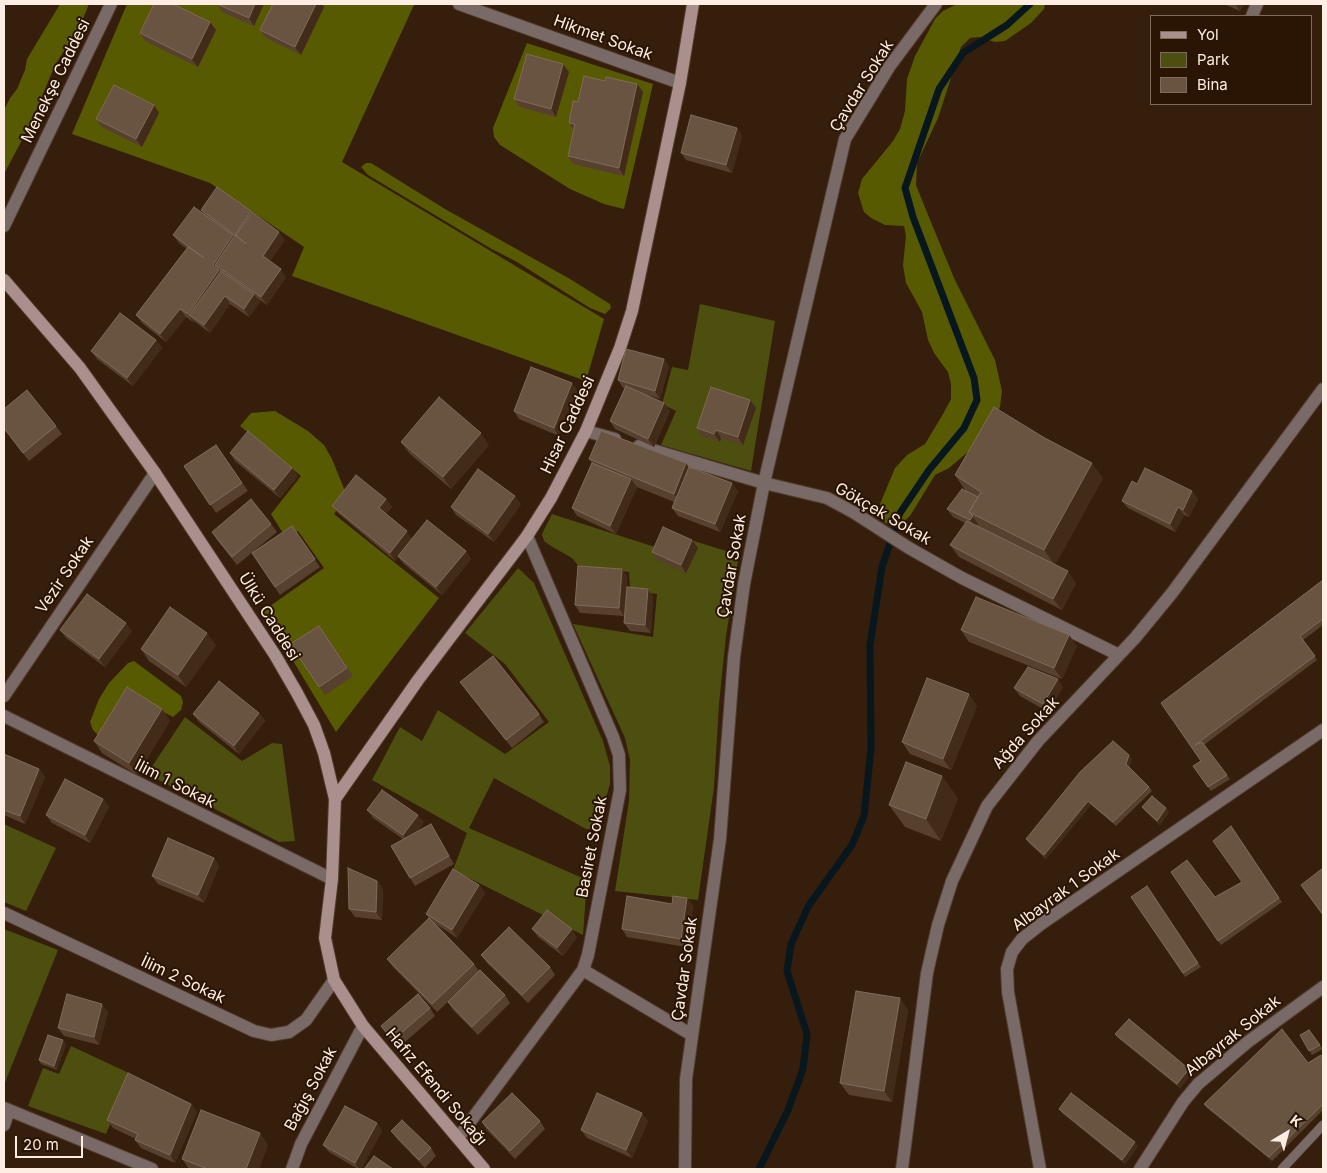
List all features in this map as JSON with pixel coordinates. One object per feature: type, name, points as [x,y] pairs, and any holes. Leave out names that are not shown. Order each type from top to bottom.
[{"type":"street","name":"Menekşe Caddesi","points":[[4,226],[111,4]]},
{"type":"street","name":"Hikmet Sokak","points":[[459,4],[680,83]]},
{"type":"street","name":"Hisar Caddesi","points":[[335,799],[418,680],[527,536],[551,498],[586,431],[620,348],[632,311],[680,83],[693,4]]},
{"type":"street","name":"Çavdar Sokak","points":[[685,1169],[686,1079],[720,840],[734,657],[744,584],[764,483],[845,139],[889,67],[936,4]]},
{"type":"street","name":"Ülkü Caddesi","points":[[4,280],[80,368],[155,473],[275,655],[314,726],[324,754],[335,799],[332,878],[325,938],[334,980],[363,1026]]},
{"type":"street","name":"Ağda Sokak","points":[[902,1169],[928,973],[941,916],[952,881],[970,838],[987,806],[1010,774],[1172,594],[1323,389]]},
{"type":"street","name":"Gökçek Sokak","points":[[586,431],[764,483],[827,498],[962,578],[1119,655]]},
{"type":"street","name":"Vezir Sokak","points":[[4,696],[155,473]]},
{"type":"street","name":"Basiret Sokak","points":[[458,1138],[583,970],[588,955],[620,790],[619,755],[613,737],[527,536]]},
{"type":"street","name":"İlim 1 Sokak","points":[[4,716],[332,878]]},
{"type":"street","name":"Albayrak 1 Sokak","points":[[1040,1169],[1008,992],[1007,969],[1012,952],[1022,939],[1041,924],[1323,730]]},
{"type":"street","name":"İlim 2 Sokak","points":[[4,913],[254,1030],[272,1035],[289,1032],[306,1020],[334,980]]},
{"type":"street","points":[[583,970],[692,1035]]},
{"type":"street","name":"Albayrak Sokak","points":[[1140,1169],[1183,1102],[1198,1084],[1249,1041],[1323,987]]},
{"type":"street","name":"Hafız Efendi Sokağı","points":[[363,1026],[484,1169]]},
{"type":"street","name":"Bağış Sokak","points":[[292,1169],[301,1144],[363,1026]]},
{"type":"street","points":[[4,1125],[6,1109],[152,1169]]},
{"type":"lane","points":[[1282,1169],[1323,1125]]},
{"type":"green space","points":[[700,304],[775,321],[751,471],[661,445],[676,411],[662,404],[672,367],[688,370]]},
{"type":"green space","points":[[552,514],[658,548],[665,532],[739,555],[726,636],[719,704],[714,787],[698,900],[615,891],[629,801],[630,760],[625,738],[573,624],[653,637],[657,594],[630,591],[629,572],[580,568],[572,558],[544,541],[542,534]]},
{"type":"green space","points":[[518,568],[534,583],[603,741],[610,766],[610,784],[597,829],[586,829],[494,778],[469,828],[587,880],[583,935],[453,870],[467,833],[372,780],[400,727],[422,741],[438,710],[505,754],[549,722],[505,664],[465,633]]},
{"type":"green space","points":[[185,717],[242,761],[272,743],[282,744],[295,841],[279,842],[147,774]]},
{"type":"green space","points":[[4,824],[56,848],[26,911],[4,902]]},
{"type":"green space","points":[[4,929],[58,950],[4,1085]]},
{"type":"green space","points":[[71,1046],[131,1074],[106,1134],[28,1106],[43,1068],[59,1074]]},
{"type":"shaded area","points":[[60,4],[89,4],[80,26],[55,65],[31,123],[4,174],[4,110],[17,89],[25,70],[27,59]]},
{"type":"shaded area","points":[[127,4],[414,5],[342,162],[604,319],[586,381],[292,276],[304,247],[210,183],[72,134]]},
{"type":"shaded area","points":[[957,4],[1045,4],[1044,9],[1031,23],[1005,41],[995,42],[979,37],[970,38],[961,47],[938,118],[917,163],[916,185],[954,278],[995,360],[1002,391],[1000,407],[992,426],[969,451],[949,468],[935,475],[910,516],[900,525],[885,523],[880,504],[895,468],[907,455],[925,444],[943,414],[951,399],[951,384],[948,372],[934,353],[928,340],[922,312],[906,283],[903,265],[906,236],[904,226],[885,225],[871,218],[864,212],[858,193],[862,179],[893,141],[900,129],[905,111],[907,79],[915,56],[935,19],[943,11]]},
{"type":"shaded area","points":[[527,43],[653,84],[624,209],[604,204],[570,189],[500,145],[494,137],[493,128]]},
{"type":"shaded area","points":[[366,163],[371,163],[445,209],[570,279],[610,304],[611,308],[605,314],[590,308],[517,262],[490,248],[368,175],[361,167]]},
{"type":"shaded area","points":[[275,411],[308,431],[324,445],[332,459],[347,496],[334,514],[439,598],[336,732],[263,611],[324,568],[298,531],[286,538],[271,514],[301,476],[240,426],[251,413]]},
{"type":"shaded area","points":[[134,661],[181,696],[183,702],[181,710],[173,717],[156,708],[98,735],[93,730],[90,722],[99,699],[109,683],[128,663]]},
{"type":"building","points":[[154,4],[173,4],[210,22],[192,59],[140,33]]},
{"type":"building","points":[[217,4],[255,4],[249,18]]},
{"type":"building","points":[[273,4],[316,4],[295,47],[260,30]]},
{"type":"building","points":[[527,54],[563,64],[551,109],[514,99]]},
{"type":"building","points":[[584,76],[605,81],[606,77],[637,84],[619,168],[568,156],[575,124],[569,123],[573,101],[578,102]]},
{"type":"building","points":[[114,85],[154,105],[136,139],[96,119]]},
{"type":"building","points":[[691,115],[737,128],[726,165],[681,153]]},
{"type":"building","points":[[217,187],[251,211],[235,235],[201,210]]},
{"type":"building","points":[[194,207],[233,235],[213,265],[219,270],[188,314],[180,309],[160,334],[136,315],[188,247],[204,258],[173,235]]},
{"type":"building","points":[[252,212],[279,232],[263,256],[281,269],[261,297],[215,265],[235,235],[246,244],[236,235]]},
{"type":"building","points":[[221,271],[254,294],[244,309],[225,296],[204,325],[189,315]]},
{"type":"building","points":[[120,313],[156,340],[127,378],[91,351]]},
{"type":"building","points":[[626,349],[664,359],[655,391],[618,380]]},
{"type":"building","points":[[531,367],[572,383],[554,428],[514,411]]},
{"type":"building","points":[[626,386],[664,403],[648,439],[610,421]]},
{"type":"building","points":[[711,387],[750,400],[738,437],[716,430],[714,434],[697,428]]},
{"type":"building","points":[[27,390],[56,426],[23,453],[4,428],[4,409]]},
{"type":"building","points":[[439,397],[481,433],[443,477],[401,442]]},
{"type":"building","points":[[994,407],[1043,437],[1092,463],[1044,550],[969,512],[981,492],[955,475]]},
{"type":"building","points":[[248,431],[292,468],[274,490],[230,453]]},
{"type":"building","points":[[601,431],[686,463],[674,494],[589,459]]},
{"type":"building","points":[[216,445],[242,483],[210,505],[184,466]]},
{"type":"building","points":[[592,463],[631,479],[610,526],[572,508]]},
{"type":"building","points":[[689,467],[732,483],[715,524],[672,508]]},
{"type":"building","points":[[1145,468],[1192,491],[1183,510],[1178,507],[1170,524],[1122,501],[1132,481],[1137,484]]},
{"type":"building","points":[[478,469],[515,496],[488,534],[451,507]]},
{"type":"building","points":[[356,475],[386,499],[379,508],[407,531],[390,553],[332,506]]},
{"type":"building","points":[[962,489],[978,497],[969,512],[973,516],[970,520],[947,509]]},
{"type":"building","points":[[251,499],[271,524],[232,557],[212,532]]},
{"type":"building","points":[[427,520],[466,551],[436,587],[398,556]]},
{"type":"building","points":[[967,521],[1068,571],[1053,599],[950,545]]},
{"type":"building","points":[[292,526],[315,559],[275,587],[252,553]]},
{"type":"building","points":[[663,527],[692,540],[681,565],[652,552]]},
{"type":"building","points":[[578,566],[622,569],[619,608],[575,605]]},
{"type":"building","points":[[1323,580],[1323,619],[1300,636],[1315,656],[1195,745],[1202,742],[1227,775],[1208,787],[1193,766],[1201,761],[1161,703]]},
{"type":"building","points":[[627,587],[648,589],[645,625],[624,623]]},
{"type":"building","points":[[87,594],[126,623],[99,659],[60,630]]},
{"type":"building","points":[[976,597],[1069,635],[1054,668],[961,630]]},
{"type":"building","points":[[170,607],[207,633],[178,675],[141,649]]},
{"type":"building","points":[[319,626],[347,668],[319,687],[290,644]]},
{"type":"building","points":[[493,656],[539,714],[506,740],[460,682]]},
{"type":"building","points":[[1028,667],[1058,679],[1043,704],[1014,688]]},
{"type":"building","points":[[927,678],[969,694],[943,759],[902,742]]},
{"type":"building","points":[[219,681],[259,713],[234,746],[193,714]]},
{"type":"building","points":[[127,687],[162,709],[129,763],[94,741]]},
{"type":"building","points":[[1113,741],[1129,755],[1126,764],[1149,787],[1113,822],[1088,801],[1044,855],[1026,839],[1080,772]]},
{"type":"building","points":[[4,754],[39,769],[20,816],[4,810]]},
{"type":"building","points":[[906,762],[942,776],[926,819],[889,805]]},
{"type":"building","points":[[65,779],[103,799],[85,835],[46,815]]},
{"type":"building","points":[[382,790],[418,815],[403,835],[367,810]]},
{"type":"building","points":[[1152,796],[1166,808],[1157,821],[1142,807]]},
{"type":"building","points":[[431,824],[449,856],[410,878],[391,846]]},
{"type":"building","points":[[1231,826],[1279,898],[1218,941],[1171,872],[1187,860],[1215,897],[1242,882],[1213,841]]},
{"type":"building","points":[[168,838],[214,858],[198,895],[152,876]]},
{"type":"building","points":[[348,868],[377,881],[376,912],[349,909]]},
{"type":"building","points":[[1323,868],[1323,915],[1301,885]]},
{"type":"building","points":[[453,869],[479,885],[452,930],[426,914]]},
{"type":"building","points":[[1147,886],[1198,963],[1183,973],[1131,897]]},
{"type":"building","points":[[627,896],[672,904],[673,896],[687,898],[681,939],[622,929]]},
{"type":"building","points":[[547,910],[572,929],[557,948],[532,929]]},
{"type":"building","points":[[429,918],[474,964],[432,1004],[387,959]]},
{"type":"building","points":[[509,927],[550,967],[522,995],[481,955]]},
{"type":"building","points":[[480,970],[505,995],[472,1027],[448,1002]]},
{"type":"building","points":[[856,991],[900,998],[884,1091],[840,1083]]},
{"type":"building","points":[[67,994],[102,1004],[94,1037],[58,1028]]},
{"type":"building","points":[[418,994],[430,1008],[393,1040],[381,1026]]},
{"type":"building","points":[[1129,1019],[1189,1069],[1177,1084],[1115,1034]]},
{"type":"building","points":[[1282,1029],[1308,1063],[1321,1055],[1323,1058],[1323,1104],[1269,1157],[1204,1104]]},
{"type":"building","points":[[1309,1030],[1320,1045],[1309,1051],[1300,1035]]},
{"type":"building","points":[[48,1035],[63,1040],[54,1066],[39,1060]]},
{"type":"building","points":[[128,1073],[191,1104],[170,1155],[135,1140],[138,1134],[107,1120]]},
{"type":"building","points":[[512,1093],[540,1121],[510,1151],[482,1122]]},
{"type":"building","points":[[597,1093],[642,1113],[626,1150],[581,1130]]},
{"type":"building","points":[[1071,1093],[1135,1142],[1122,1160],[1059,1109]]},
{"type":"building","points":[[345,1106],[377,1123],[355,1163],[323,1145]]},
{"type":"building","points":[[201,1110],[260,1133],[246,1169],[208,1169],[182,1159]]},
{"type":"building","points":[[402,1120],[431,1148],[419,1160],[391,1131]]},
{"type":"building","points":[[374,1156],[393,1169],[364,1169]]},
{"type":"waterway","points":[[759,1169],[788,1110],[803,1069],[807,1034],[787,971],[791,944],[809,905],[852,845],[864,816],[871,748],[870,645],[882,567],[900,513],[929,470],[964,428],[977,400],[974,378],[913,217],[905,188],[939,89],[963,53],[1007,25],[1030,4]]}]
